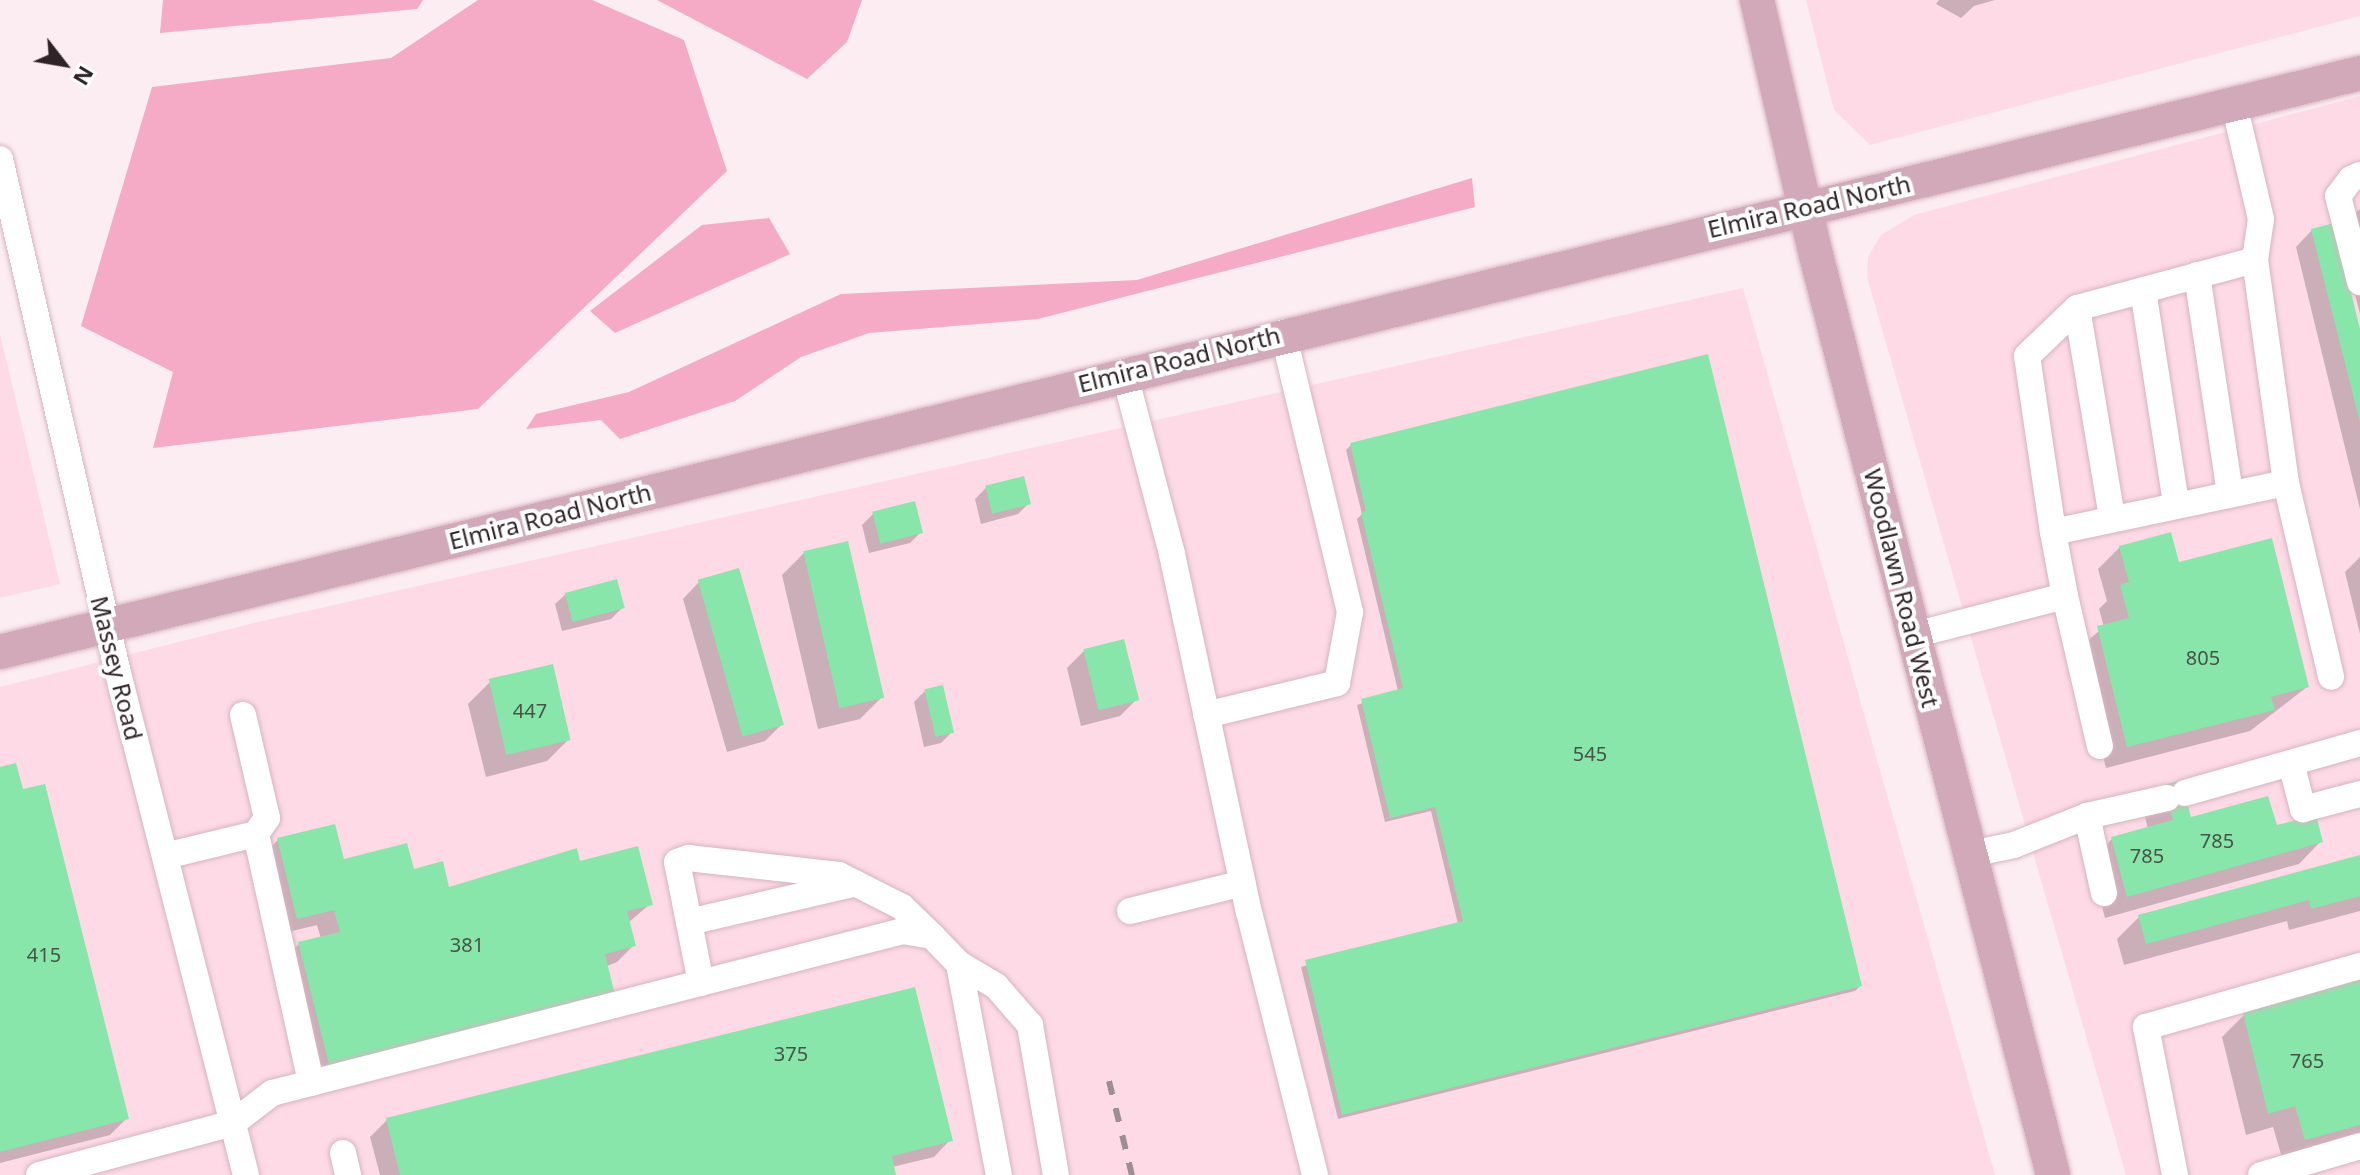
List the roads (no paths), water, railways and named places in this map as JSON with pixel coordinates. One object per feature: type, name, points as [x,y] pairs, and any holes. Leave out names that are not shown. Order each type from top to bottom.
[{"type":"main road","name":"Woodlawn Road West","points":[[1757,0],[1804,208],[2053,1175]]},
{"type":"main road","name":"Elmira Road North","points":[[0,652],[1124,372],[2360,73]]},
{"type":"street","points":[[2234,104],[2261,219],[2255,260],[2286,483],[2331,677]]},
{"type":"street","name":"Massey Road","points":[[0,159],[107,626],[246,1175]]},
{"type":"street","points":[[2360,175],[2351,179],[2338,196],[2356,253],[2360,282]]},
{"type":"street","points":[[2100,746],[2053,532],[2027,356],[2077,308],[2255,260]]},
{"type":"street","points":[[2197,275],[2230,492]]},
{"type":"street","points":[[2143,290],[2176,504]]},
{"type":"street","points":[[2077,308],[2112,518]]},
{"type":"street","points":[[1206,715],[1337,683],[1350,612],[1283,333]]},
{"type":"street","points":[[1124,372],[1172,554],[1243,883],[1315,1175]]},
{"type":"street","points":[[2053,532],[2230,492],[2286,483]]},
{"type":"street","points":[[1914,635],[2065,596]]},
{"type":"street","points":[[165,856],[256,834],[267,818],[243,715]]},
{"type":"street","points":[[1971,854],[2014,845],[2087,816],[2176,796],[2360,743]]},
{"type":"street","points":[[2291,763],[2303,809],[2360,794]]},
{"type":"street","points":[[2087,816],[2104,893]]},
{"type":"street","points":[[256,834],[311,1083]]},
{"type":"street","points":[[701,983],[677,862],[688,858],[839,875],[902,907],[959,964],[996,986],[1030,1025],[1056,1175]]},
{"type":"street","points":[[689,922],[856,883]]},
{"type":"street","points":[[1130,911],[1243,883]]},
{"type":"street","points":[[39,1175],[233,1123],[272,1093],[903,931],[932,936]]},
{"type":"street","points":[[959,964],[999,1175]]},
{"type":"street","points":[[2175,1175],[2146,1027],[2360,966]]},
{"type":"street","points":[[2261,1175],[2360,1146]]},
{"type":"railway","points":[[1109,1081],[1132,1175]]}]
